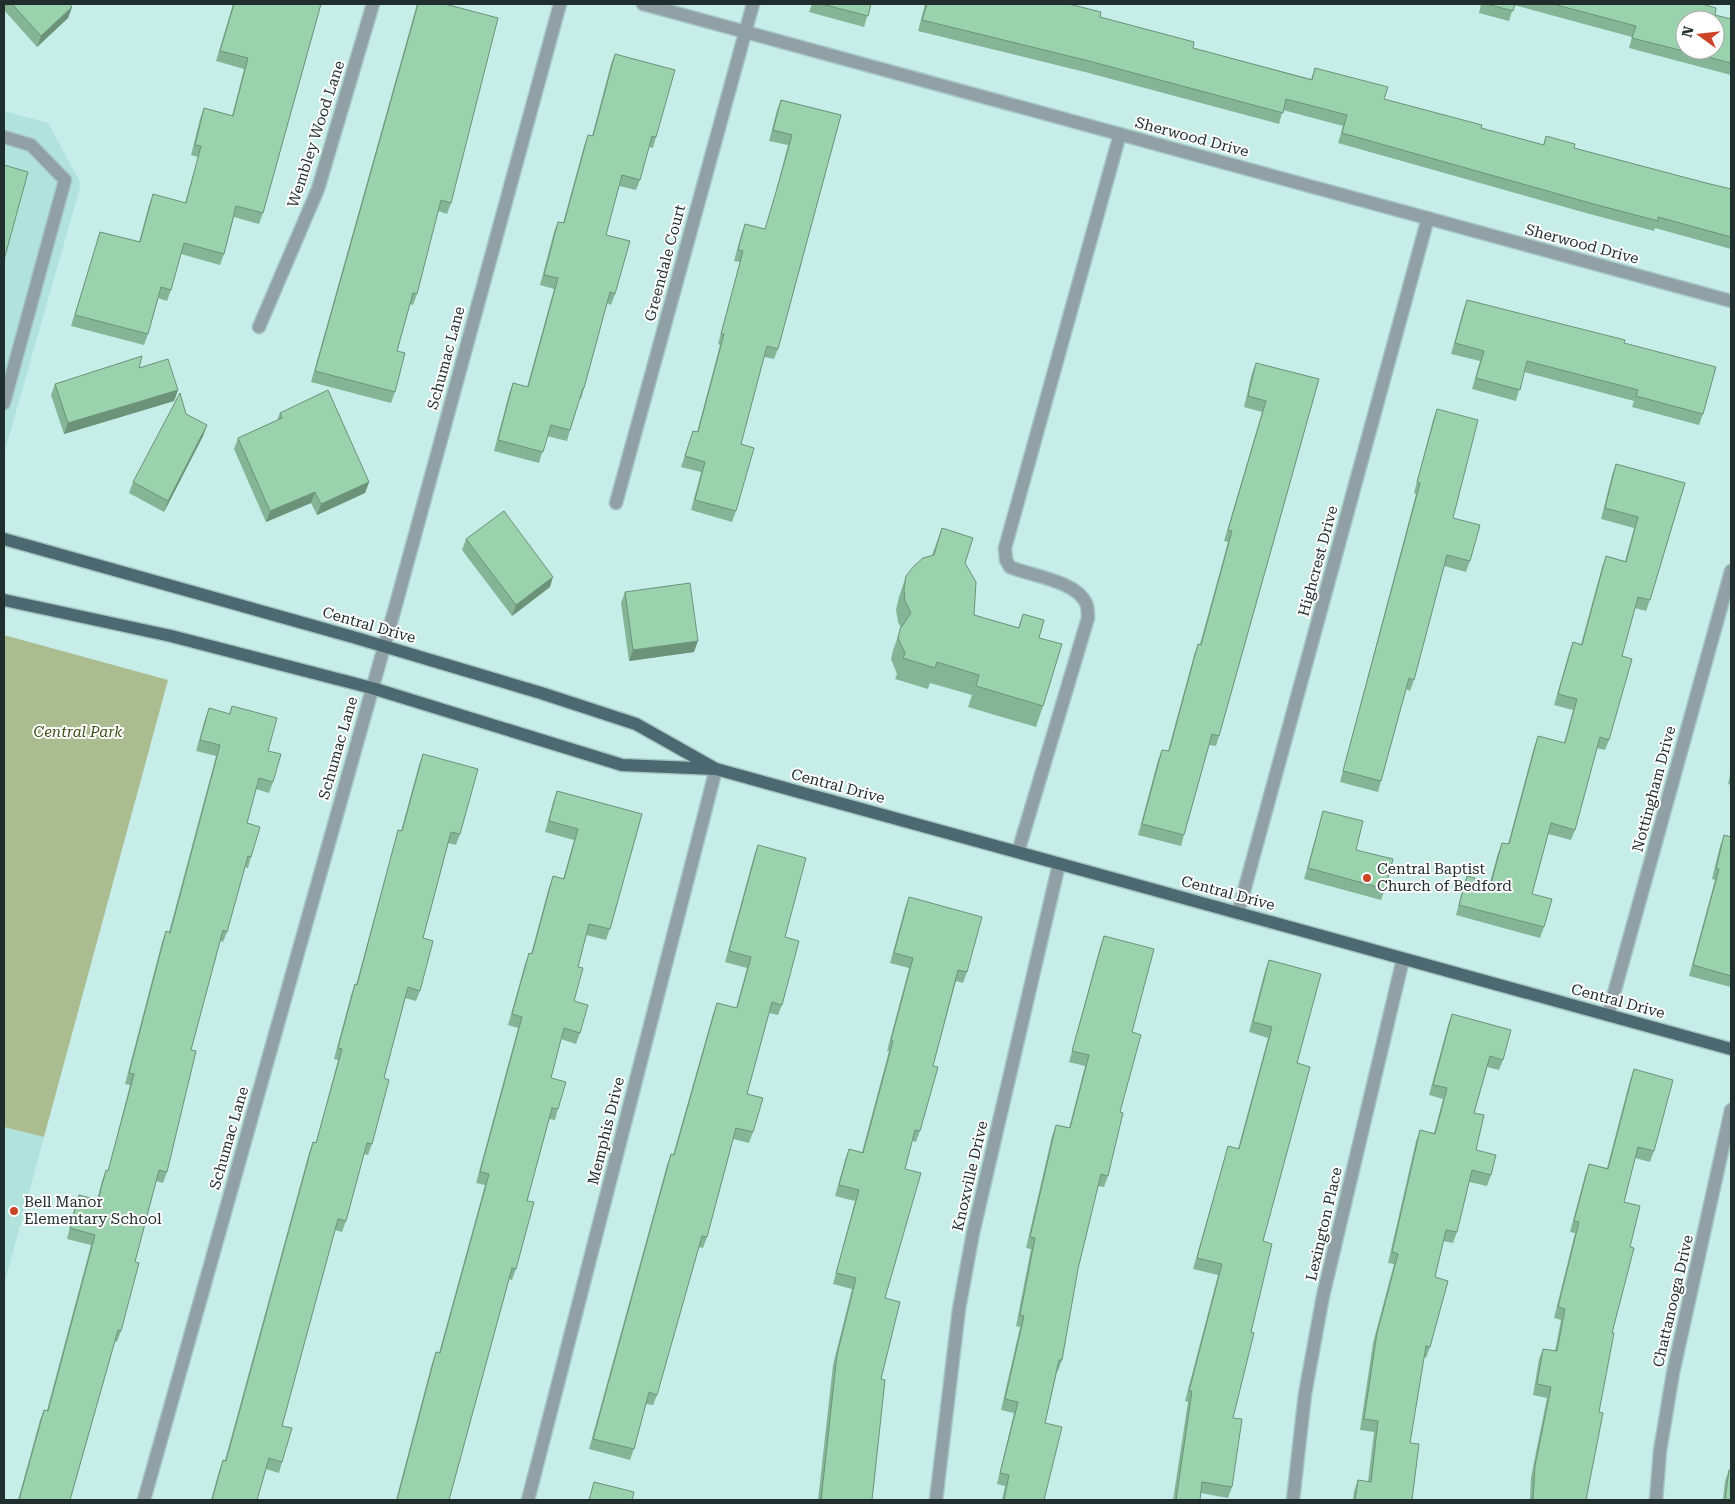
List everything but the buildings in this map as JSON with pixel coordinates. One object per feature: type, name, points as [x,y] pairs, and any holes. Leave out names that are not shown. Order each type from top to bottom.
[{"type":"main road","name":"Central Drive","points":[[4,539],[384,645],[636,724],[716,769]]},
{"type":"main road","name":"Central Drive","points":[[4,600],[171,636],[372,688],[622,765],[716,769],[1731,1050]]},
{"type":"street","name":"Wembley Wood Lane","points":[[259,327],[318,189],[373,4]]},
{"type":"street","name":"Schumac Lane","points":[[144,1500],[384,645],[560,4]]},
{"type":"street","name":"Sherwood Drive","points":[[643,4],[1731,301]]},
{"type":"street","name":"Greendale Court","points":[[616,503],[753,4]]},
{"type":"street","points":[[1018,852],[1088,618],[1087,604],[1081,595],[1071,587],[1010,567],[1006,560],[1005,548],[1120,134]]},
{"type":"street","points":[[4,138],[31,145],[65,180],[4,403]]},
{"type":"street","name":"Highcrest Drive","points":[[1238,913],[1428,218]]},
{"type":"street","name":"Nottingham Drive","points":[[1608,1016],[1731,571]]},
{"type":"street","name":"Memphis Drive","points":[[528,1500],[716,769]]},
{"type":"street","name":"Knoxville Drive","points":[[936,1500],[959,1309],[973,1233],[1059,864]]},
{"type":"street","name":"Lexington Place","points":[[1293,1500],[1305,1394],[1324,1296],[1403,959]]},
{"type":"street","name":"Chattanooga Drive","points":[[1656,1500],[1660,1451],[1673,1373],[1731,1110]]},
{"type":"shaded area","points":[[4,111],[48,123],[81,184],[4,454]]},
{"type":"shaded area","name":"Bell Manor Elementary School","points":[[4,1127],[44,1137],[4,1285]]},
{"type":"green space","name":"Central Park","points":[[4,635],[168,680],[44,1137],[4,1127]]},
{"type":"place","name":"Central Baptist Church of Bedford","points":[[1367,878]]},
{"type":"place","name":"Bell Manor Elementary School","points":[[14,1211]]}]
